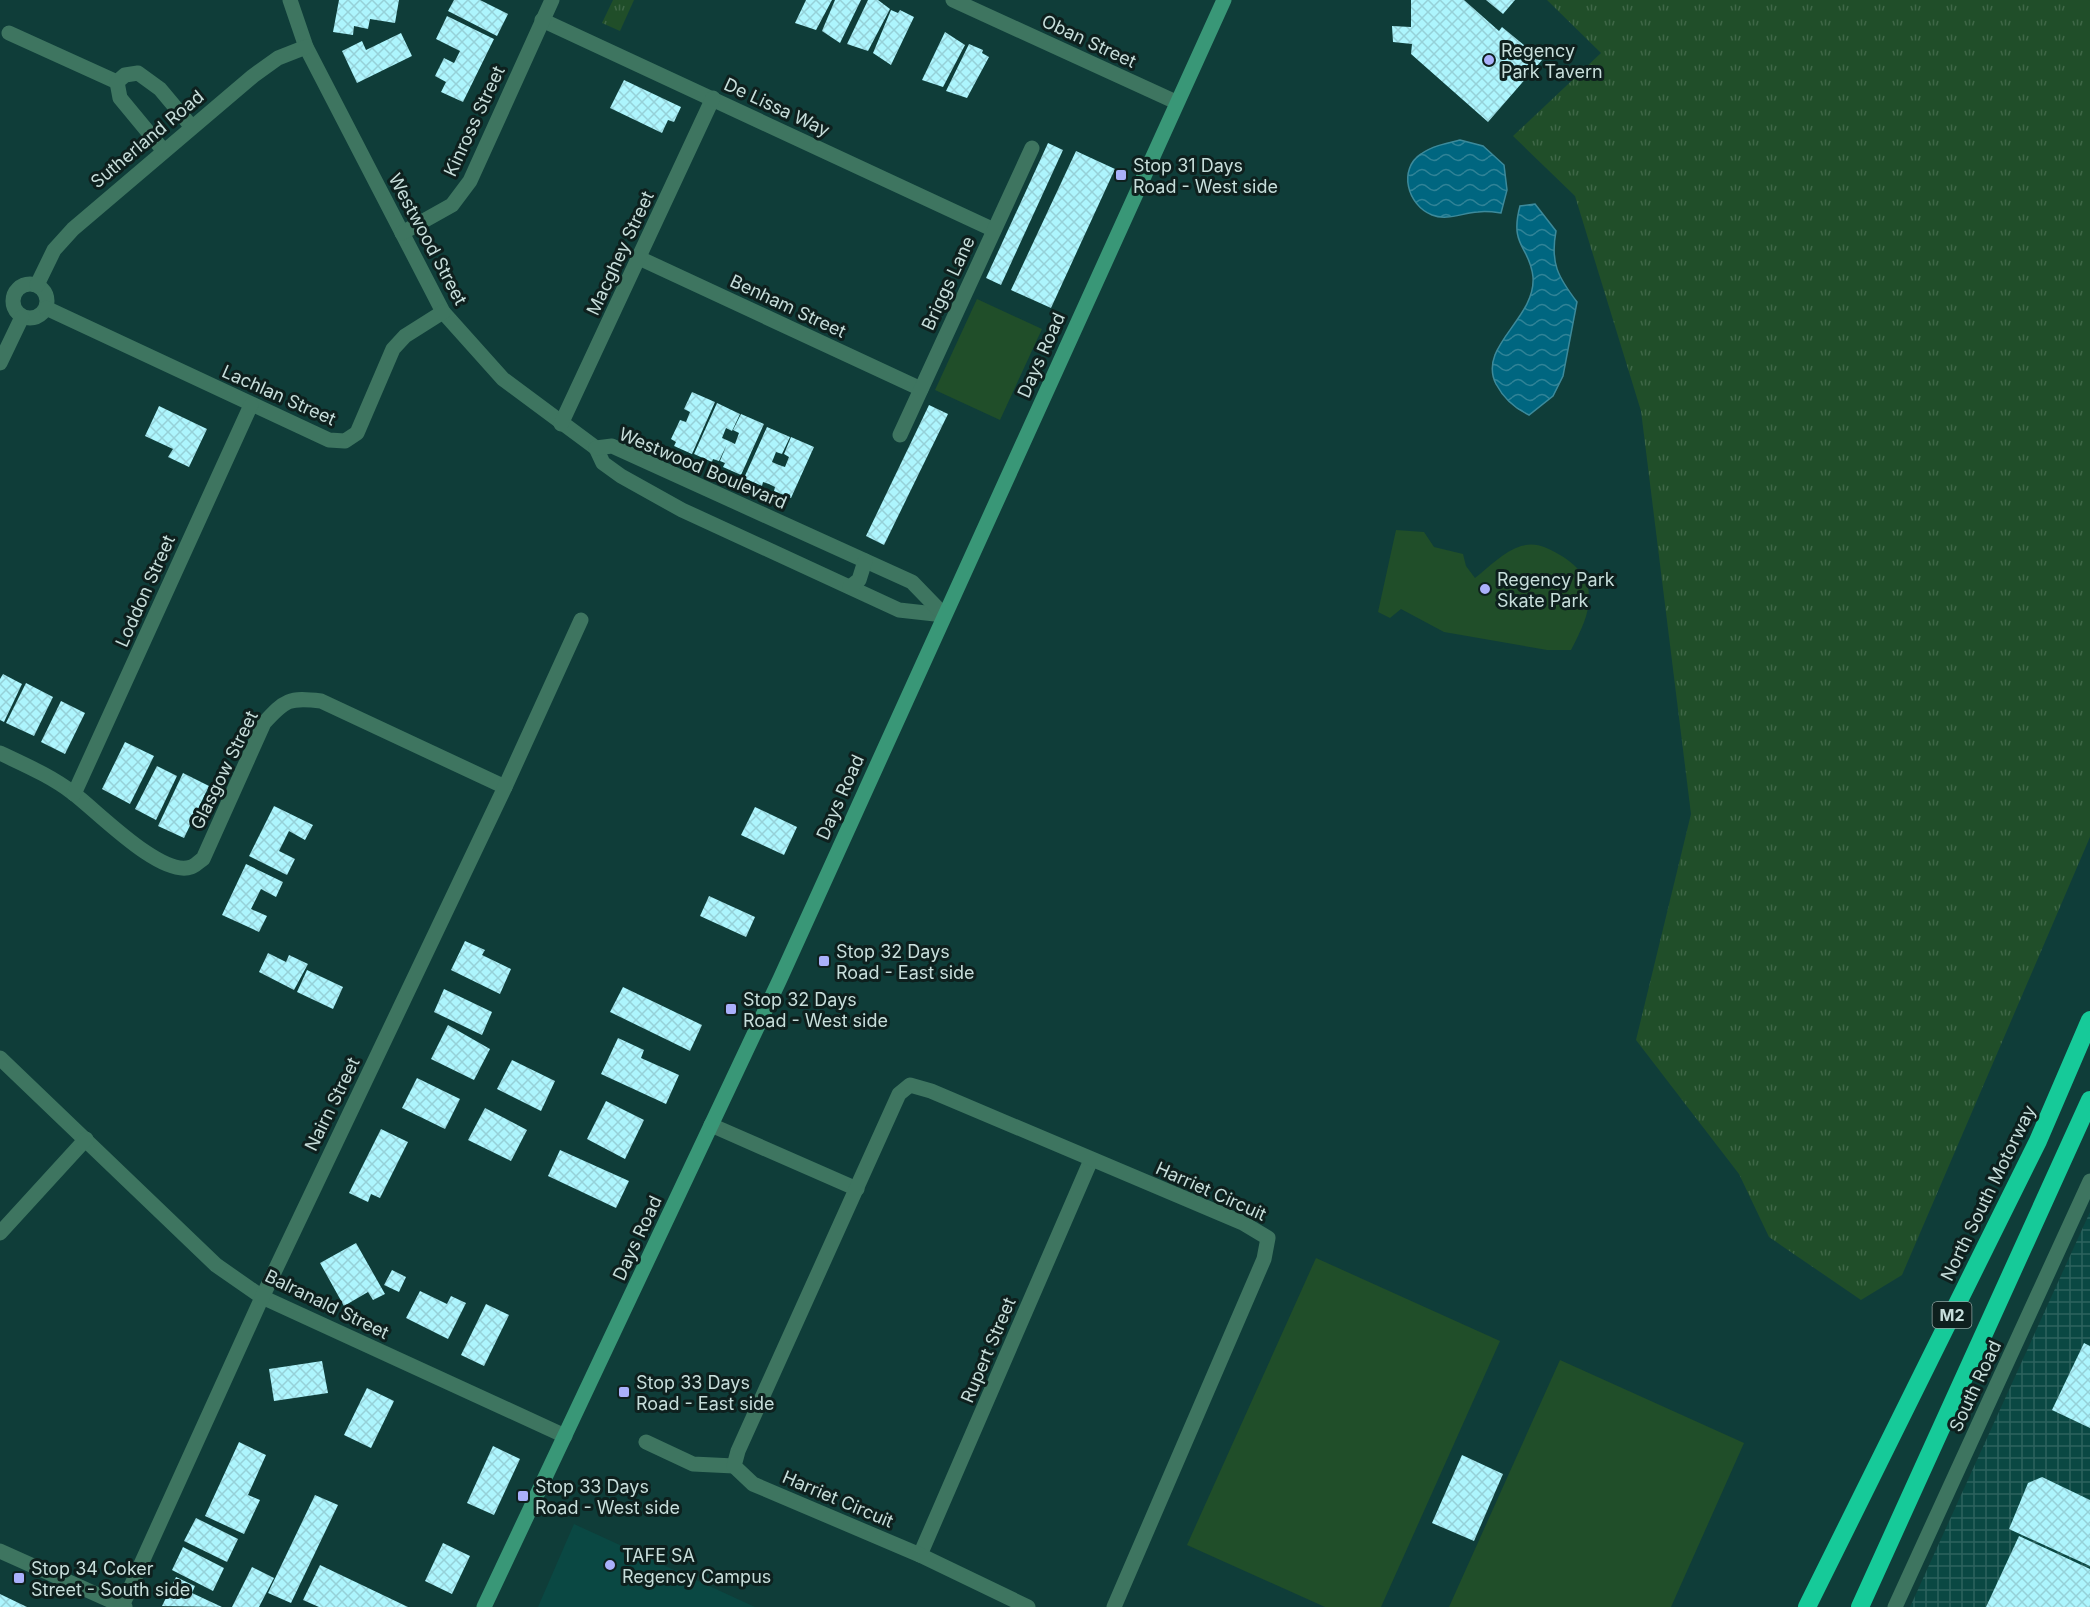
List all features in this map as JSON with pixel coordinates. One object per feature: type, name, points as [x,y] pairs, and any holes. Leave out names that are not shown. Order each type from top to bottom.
[{"type":"highway","name":"North South Motorway","points":[[1808,1606],[2038,1141],[2090,1020]]},
{"type":"highway","name":"M2","points":[[1860,1607],[2090,1100]]},
{"type":"street","name":"Westwood Street","points":[[290,0],[306,48],[443,312],[503,379],[596,448]]},
{"type":"street","name":"Kinross Street","points":[[402,233],[453,205],[470,181],[552,0]]},
{"type":"street","name":"Oban Street","points":[[953,0],[1176,102]]},
{"type":"street","name":"Days Road","points":[[484,1607],[711,1125],[1224,0]]},
{"type":"street","name":"De Lissa Way","points":[[542,20],[994,230]]},
{"type":"street","points":[[9,33],[117,82]]},
{"type":"street","name":"Sutherland Road","points":[[37,285],[54,250],[72,229],[191,126],[278,58],[306,48]]},
{"type":"street","points":[[117,82],[125,75],[138,73],[151,80],[191,126]]},
{"type":"street","points":[[117,82],[120,98],[164,150]]},
{"type":"street","name":"Macghey Street","points":[[561,424],[713,98]]},
{"type":"street","name":"Briggs Lane","points":[[900,435],[1032,148]]},
{"type":"street","name":"Benham Street","points":[[639,258],[921,388]]},
{"type":"street","points":[[21,285],[37,285],[47,297],[46,308],[33,318],[22,317],[12,304],[7,290],[21,285]]},
{"type":"street","name":"Lachlan Street","points":[[46,308],[329,440],[345,441],[357,432],[393,349],[405,336],[443,312]]},
{"type":"street","points":[[0,363],[22,317]]},
{"type":"street","name":"Loddon Street","points":[[74,794],[251,405]]},
{"type":"street","name":"Westwood Boulevard","points":[[612,446],[912,582],[944,615],[899,610],[691,514],[631,482],[603,463],[596,448],[612,446]]},
{"type":"street","points":[[850,587],[859,580],[865,561]]},
{"type":"street","name":"Nairn Street","points":[[123,1606],[262,1297],[506,788],[581,620]]},
{"type":"street","name":"Glasgow Street","points":[[0,753],[42,773],[74,794],[130,843],[174,867],[191,868],[202,859],[264,723],[279,707],[296,698],[321,701],[506,788]]},
{"type":"street","name":"Balranald Street","points":[[0,1058],[216,1265],[262,1297],[565,1436]]},
{"type":"street","name":"Harriet Circuit","points":[[1029,1607],[920,1555],[753,1484],[734,1466],[738,1450],[899,1094],[910,1086],[931,1090],[1243,1223],[1268,1238],[1264,1259],[1114,1607]]},
{"type":"street","points":[[711,1125],[857,1189]]},
{"type":"street","points":[[0,1233],[86,1139]]},
{"type":"street","name":"Rupert Street","points":[[920,1555],[1091,1160]]},
{"type":"street","name":"South Road","points":[[1894,1607],[2090,1180]]},
{"type":"street","points":[[646,1442],[693,1464],[734,1466]]},
{"type":"street","points":[[0,1551],[123,1606]]},
{"type":"shaded area","points":[[2090,1212],[2090,1607],[1910,1607]]},
{"type":"shaded area","name":"TAFE SA Regency Campus","points":[[574,1524],[755,1607],[538,1607]]},
{"type":"green space","points":[[613,0],[634,0],[620,31],[602,23]]},
{"type":"green space","points":[[1547,0],[2090,0],[2090,837],[1902,1275],[1861,1300],[1769,1237],[1739,1174],[1636,1040],[1691,814],[1641,411],[1575,196],[1513,136],[1601,53]]},
{"type":"green space","points":[[977,299],[1042,329],[1000,420],[935,390]]},
{"type":"green space","name":"Regency Park Skate Park","points":[[1396,530],[1424,532],[1434,547],[1463,554],[1466,566],[1475,578],[1502,556],[1521,546],[1541,546],[1560,555],[1574,565],[1583,575],[1588,586],[1588,610],[1571,650],[1547,650],[1444,632],[1401,609],[1390,618],[1378,612]]},
{"type":"green space","points":[[1316,1258],[1500,1341],[1381,1607],[1325,1607],[1187,1545]]},
{"type":"green space","points":[[1560,1360],[1744,1443],[1671,1607],[1449,1607]]},
{"type":"water","points":[[1460,140],[1483,146],[1504,165],[1507,190],[1501,213],[1481,212],[1438,217],[1423,210],[1411,195],[1408,177],[1414,161],[1430,149]]},
{"type":"water","points":[[1535,204],[1556,231],[1554,252],[1557,269],[1577,302],[1563,376],[1553,396],[1529,415],[1506,399],[1496,384],[1492,370],[1494,357],[1500,345],[1526,306],[1531,292],[1533,277],[1518,238],[1517,220],[1520,206]]},
{"type":"building","points":[[339,0],[399,0],[395,23],[370,19],[368,29],[354,26],[353,35],[333,32]]},
{"type":"building","points":[[454,0],[480,0],[508,14],[497,36],[448,11]]},
{"type":"building","points":[[806,0],[832,0],[816,30],[795,23]]},
{"type":"building","points":[[835,0],[861,0],[840,43],[822,31]]},
{"type":"building","points":[[868,0],[878,0],[890,9],[868,51],[847,44]]},
{"type":"building","points":[[1411,0],[1464,0],[1499,31],[1502,27],[1542,60],[1488,122],[1411,54],[1412,44],[1393,42],[1392,26],[1411,27]]},
{"type":"building","points":[[1486,0],[1515,0],[1503,14]]},
{"type":"building","points":[[891,10],[898,13],[900,10],[914,17],[891,65],[873,53]]},
{"type":"building","points":[[447,16],[494,39],[463,102],[441,92],[446,82],[435,76],[444,58],[454,63],[460,51],[436,39]]},
{"type":"building","points":[[945,32],[965,45],[943,87],[922,80]]},
{"type":"building","points":[[401,33],[412,56],[357,83],[342,51],[362,41],[366,50]]},
{"type":"building","points":[[969,44],[983,50],[982,53],[989,57],[967,98],[946,91]]},
{"type":"building","points":[[624,80],[681,107],[674,122],[668,120],[662,133],[610,108]]},
{"type":"building","points":[[1048,143],[1063,150],[1001,285],[986,278]]},
{"type":"building","points":[[1076,151],[1115,169],[1051,308],[1011,290]]},
{"type":"building","points":[[692,392],[715,402],[692,454],[674,446],[676,442],[671,439],[680,420],[686,422],[690,412],[684,409]]},
{"type":"building","points":[[717,403],[740,414],[732,431],[726,428],[722,438],[735,444],[739,433],[733,430],[741,414],[764,424],[741,475],[723,467],[725,463],[720,461],[727,444],[719,461],[713,459],[712,462],[694,454]]},
{"type":"building","points":[[929,405],[948,414],[884,545],[866,536]]},
{"type":"building","points":[[159,406],[207,429],[189,467],[168,457],[173,449],[145,436]]},
{"type":"building","points":[[767,427],[790,437],[782,454],[776,452],[772,462],[779,465],[785,467],[789,457],[784,454],[791,437],[814,447],[791,498],[774,491],[775,487],[769,484],[763,482],[762,486],[744,478]]},
{"type":"building","points":[[3,674],[22,684],[4,722],[0,720],[0,679]]},
{"type":"building","points":[[26,683],[53,697],[34,736],[6,723]]},
{"type":"building","points":[[61,701],[85,713],[65,754],[41,742]]},
{"type":"building","points":[[125,742],[154,756],[130,804],[102,789]]},
{"type":"building","points":[[157,766],[177,776],[156,820],[135,809]]},
{"type":"building","points":[[183,773],[209,786],[184,838],[158,826]]},
{"type":"building","points":[[274,806],[313,825],[305,840],[289,831],[279,851],[295,859],[287,875],[249,856]]},
{"type":"building","points":[[755,807],[797,827],[784,855],[741,835]]},
{"type":"building","points":[[246,864],[283,882],[276,897],[261,889],[251,909],[267,916],[259,932],[222,915]]},
{"type":"building","points":[[709,896],[755,917],[746,937],[700,916]]},
{"type":"building","points":[[465,941],[485,950],[482,955],[511,969],[500,994],[451,970]]},
{"type":"building","points":[[268,953],[286,962],[289,955],[308,964],[294,990],[259,972]]},
{"type":"building","points":[[307,970],[343,987],[333,1009],[297,992]]},
{"type":"building","points":[[623,987],[702,1025],[690,1051],[610,1012]]},
{"type":"building","points":[[444,989],[492,1012],[482,1035],[434,1012]]},
{"type":"building","points":[[448,1025],[490,1049],[474,1080],[431,1059]]},
{"type":"building","points":[[618,1038],[644,1050],[641,1058],[679,1075],[666,1104],[601,1074]]},
{"type":"building","points":[[512,1060],[555,1081],[541,1111],[497,1089]]},
{"type":"building","points":[[417,1078],[460,1099],[445,1129],[402,1108]]},
{"type":"building","points":[[606,1101],[644,1120],[625,1159],[587,1139]]},
{"type":"building","points":[[485,1108],[527,1130],[511,1161],[468,1140]]},
{"type":"building","points":[[381,1129],[408,1142],[380,1198],[371,1194],[368,1202],[349,1193]]},
{"type":"building","points":[[560,1150],[629,1181],[616,1208],[548,1176]]},
{"type":"building","points":[[356,1243],[385,1294],[373,1300],[368,1292],[344,1306],[320,1263]]},
{"type":"building","points":[[392,1270],[406,1277],[399,1292],[384,1285]]},
{"type":"building","points":[[420,1291],[447,1304],[451,1296],[466,1303],[448,1339],[406,1318]]},
{"type":"building","points":[[486,1304],[509,1315],[484,1366],[461,1355]]},
{"type":"building","points":[[2084,1343],[2090,1346],[2090,1428],[2052,1410]]},
{"type":"building","points":[[322,1361],[328,1393],[274,1401],[269,1369]]},
{"type":"building","points":[[367,1388],[394,1401],[371,1448],[344,1435]]},
{"type":"building","points":[[239,1442],[266,1455],[248,1495],[260,1500],[244,1534],[205,1516]]},
{"type":"building","points":[[493,1446],[520,1459],[494,1515],[467,1503]]},
{"type":"building","points":[[1462,1455],[1503,1474],[1474,1541],[1432,1523]]},
{"type":"building","points":[[2042,1477],[2090,1500],[2090,1566],[2009,1529],[2028,1483]]},
{"type":"building","points":[[315,1495],[338,1505],[291,1603],[268,1593]]},
{"type":"building","points":[[196,1518],[238,1539],[227,1562],[184,1541]]},
{"type":"building","points":[[2019,1536],[2090,1569],[2090,1607],[1986,1607]]},
{"type":"building","points":[[443,1543],[470,1556],[452,1594],[425,1581]]},
{"type":"building","points":[[183,1547],[224,1568],[213,1591],[172,1570]]},
{"type":"building","points":[[320,1565],[408,1607],[319,1607],[303,1600]]},
{"type":"building","points":[[252,1567],[274,1578],[259,1607],[232,1607]]},
{"type":"building","points":[[176,1577],[195,1586],[192,1593],[222,1607],[162,1606]]},
{"type":"building","points":[[0,1594],[27,1607],[0,1607]]},
{"type":"place","name":"Regency Park Tavern","points":[[1489,60]]},
{"type":"place","name":"Stop 31 Days Road - West side","points":[[1121,175]]},
{"type":"place","name":"Regency Park Skate Park","points":[[1485,589]]},
{"type":"place","name":"Stop 32 Days Road - East side","points":[[824,961]]},
{"type":"place","name":"Stop 32 Days Road - West side","points":[[731,1009]]},
{"type":"place","name":"Stop 33 Days Road - East side","points":[[624,1392]]},
{"type":"place","name":"Stop 33 Days Road - West side","points":[[523,1496]]},
{"type":"place","name":"TAFE SA Regency Campus","points":[[610,1565]]},
{"type":"place","name":"Stop 34 Coker Street - South side","points":[[19,1578]]}]
